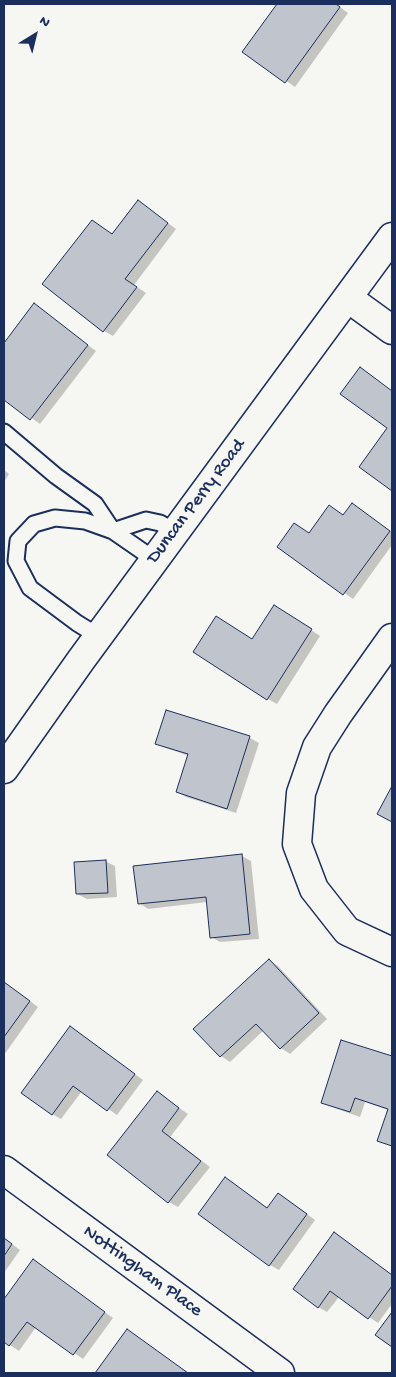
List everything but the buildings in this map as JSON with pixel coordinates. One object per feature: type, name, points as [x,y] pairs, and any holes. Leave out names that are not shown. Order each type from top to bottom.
[{"type":"street","name":"Duncan Perry Road","points":[[4,769],[98,636],[392,237]]},
{"type":"street","points":[[348,298],[392,330]]},
{"type":"street","points":[[392,638],[317,747],[301,793],[297,844],[314,889],[347,931],[392,952]]},
{"type":"street","name":"Nottingham Place","points":[[4,1170],[280,1373]]},
{"type":"lane","points":[[4,432],[56,476],[95,504],[114,531]]},
{"type":"lane","points":[[98,636],[30,588],[16,562],[18,541],[34,524],[55,518],[85,521],[114,531],[155,560]]},
{"type":"lane","points":[[114,531],[146,520],[160,523],[176,532]]}]
